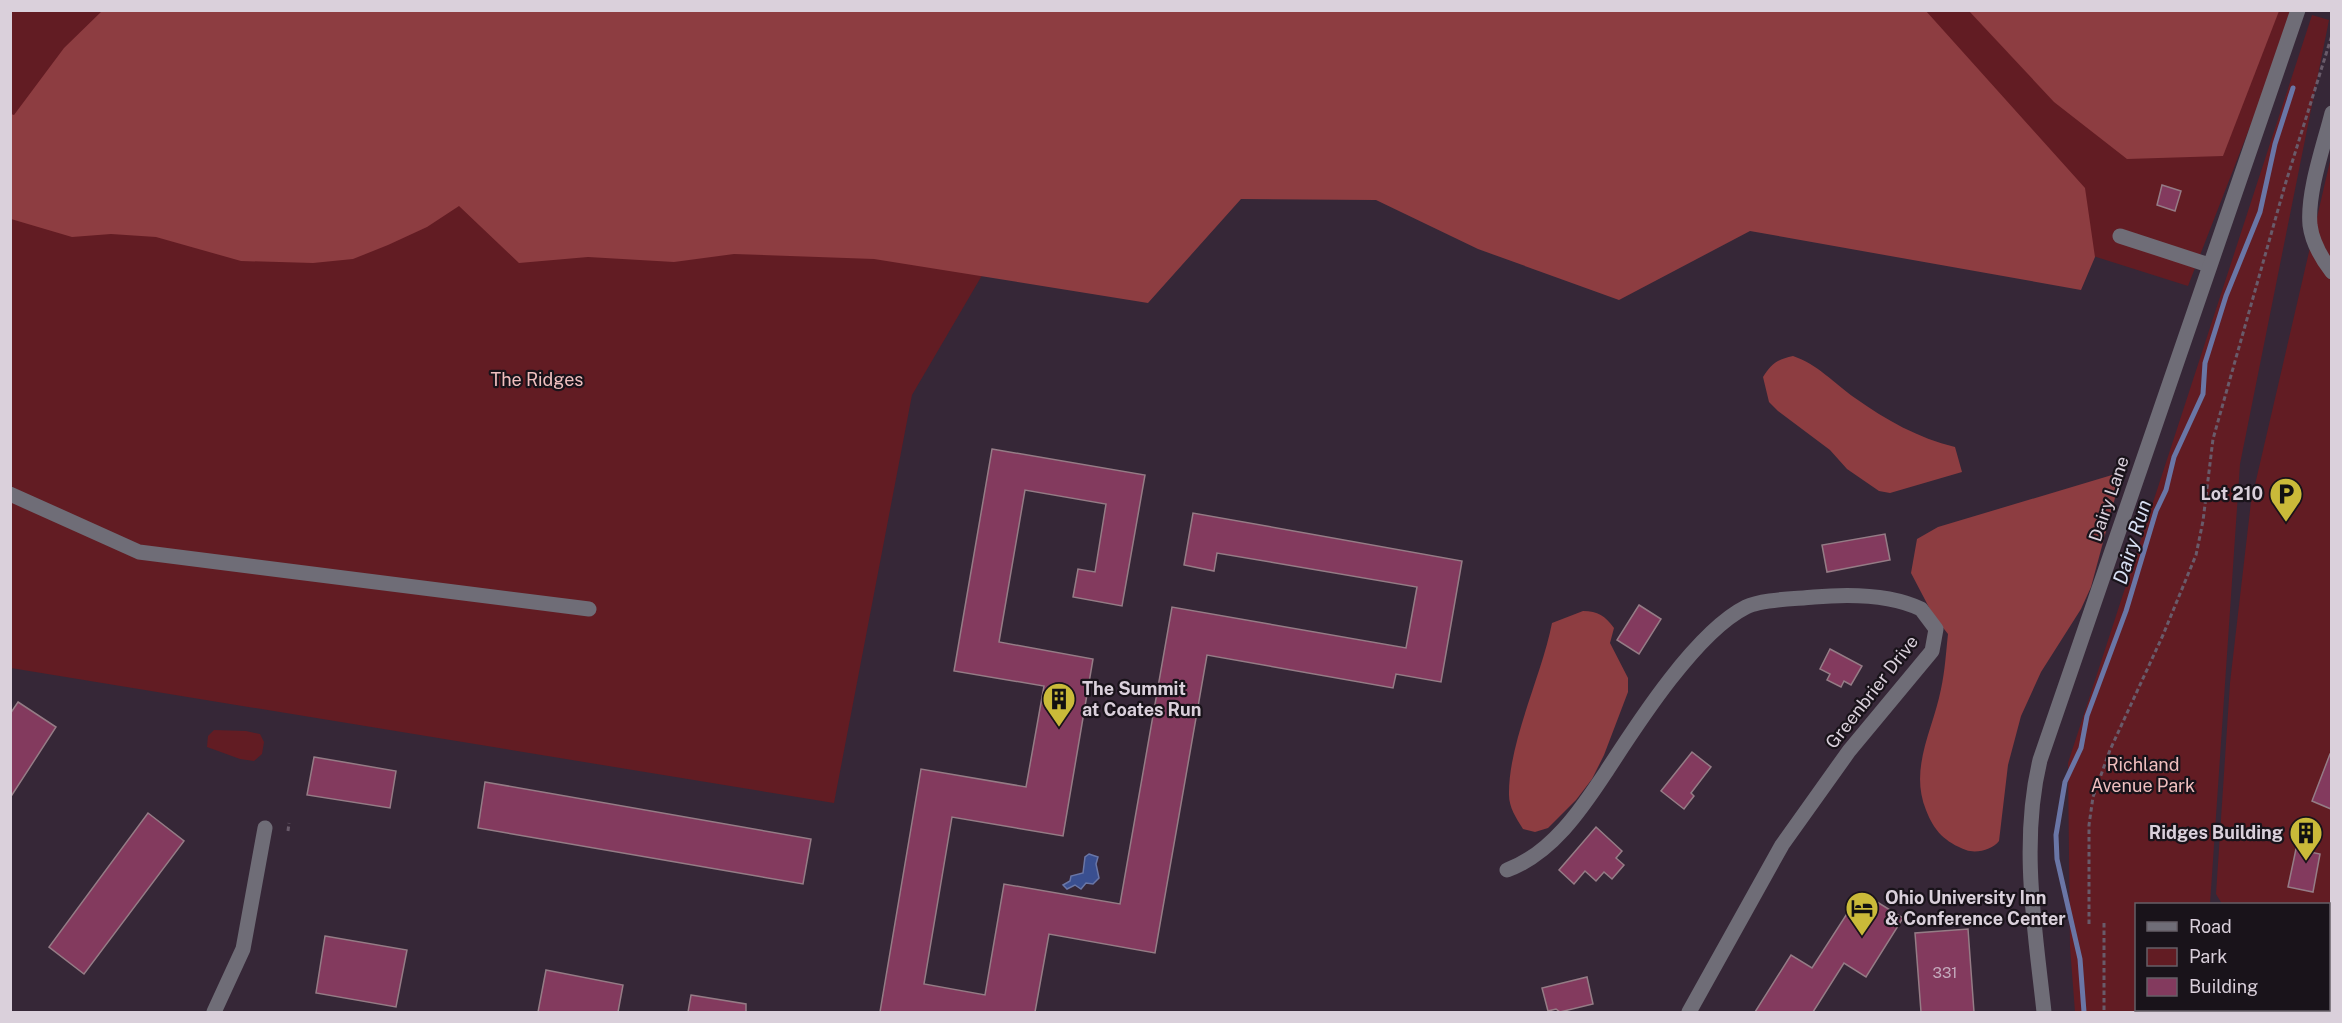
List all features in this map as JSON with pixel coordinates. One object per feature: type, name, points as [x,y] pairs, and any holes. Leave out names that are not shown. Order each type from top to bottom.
[{"type":"street","name":"Dairy Lane","points":[[2044,1012],[2029,844],[2032,793],[2040,760],[2298,10]]},
{"type":"street","points":[[2331,113],[2311,206],[2310,225],[2318,248],[2331,272]]},
{"type":"street","points":[[2120,237],[2209,265]]},
{"type":"street","points":[[10,494],[140,552],[589,609]]},
{"type":"street","name":"Greenbrier Drive","points":[[1508,870],[1529,861],[1554,838],[1595,789],[1679,669],[1718,626],[1748,606],[1853,595],[1892,601],[1921,609],[1936,629],[1937,636],[1932,651],[1849,751],[1782,845],[1689,1012]]},
{"type":"street","points":[[214,1012],[243,948],[265,828]]},
{"type":"path","points":[[2089,924],[2089,825],[2093,797],[2109,750],[2163,635],[2196,555],[2203,521],[2213,439],[2285,185],[2331,35]]},
{"type":"path","points":[[288,831],[289,823]]},
{"type":"path","points":[[2104,923],[2104,1012]]},
{"type":"green space","name":"The Ridges","points":[[10,11],[2295,11],[2188,286],[1916,200],[1084,101],[912,395],[834,803],[11,668]]},
{"type":"green space","name":"Richland Avenue Park","points":[[2312,15],[2329,20],[2240,464],[2210,903],[2135,903],[2135,1011],[2290,1012],[2075,1012],[2070,947],[2068,763]]},
{"type":"green space","points":[[2331,157],[2331,1012],[2300,1011],[2330,1011],[2330,903],[2221,903],[2216,894],[2230,683],[2251,502]]},
{"type":"green space","points":[[214,730],[260,734],[264,742],[262,754],[254,761],[240,759],[207,747],[208,736]]},
{"type":"shaded area","points":[[102,11],[1926,11],[2085,188],[2095,257],[2081,290],[1750,231],[1619,300],[1478,249],[1376,200],[1241,199],[1148,303],[874,259],[734,254],[674,262],[588,257],[519,263],[459,206],[427,227],[353,259],[313,263],[241,261],[156,237],[111,234],[72,237],[11,219],[11,114],[14,115],[64,48]]},
{"type":"shaded area","points":[[1969,11],[2279,11],[2223,156],[2127,159],[2054,102]]},
{"type":"shaded area","points":[[1793,356],[1818,369],[1878,414],[1928,439],[1955,447],[1962,472],[1890,493],[1879,491],[1847,469],[1830,450],[1769,402],[1763,377],[1775,363]]},
{"type":"shaded area","points":[[2122,472],[2091,587],[2081,609],[2041,672],[2021,716],[2008,765],[1999,841],[1984,850],[1966,850],[1946,839],[1937,830],[1929,817],[1921,794],[1921,764],[1941,689],[1948,634],[1933,615],[1911,573],[1917,539],[1938,527]]},
{"type":"shaded area","points":[[1583,611],[1601,615],[1614,628],[1610,643],[1628,678],[1628,692],[1604,755],[1592,779],[1576,800],[1548,828],[1535,832],[1523,829],[1510,804],[1510,775],[1514,754],[1552,623]]},
{"type":"water","points":[[1089,854],[1098,857],[1096,864],[1099,878],[1093,884],[1086,883],[1081,889],[1075,885],[1067,889],[1063,885],[1070,881],[1071,876],[1083,873],[1085,857]]},
{"type":"building","points":[[2162,185],[2181,191],[2175,211],[2157,205]]},
{"type":"building","name":"The Summit at Coates Run","points":[[992,449],[1145,475],[1122,606],[1073,597],[1078,569],[1095,572],[1106,504],[1025,490],[999,642],[1093,659],[1063,836],[952,817],[924,984],[985,995],[1004,884],[1120,904],[1172,607],[1406,648],[1417,587],[1217,553],[1214,571],[1184,565],[1193,513],[1462,561],[1441,682],[1396,674],[1393,688],[1207,655],[1155,953],[1049,934],[1035,1012],[880,1012],[921,769],[1026,787],[1044,686],[954,671]]},
{"type":"building","points":[[1885,534],[1890,560],[1827,572],[1822,545]]},
{"type":"building","points":[[1639,605],[1661,619],[1639,654],[1617,640]]},
{"type":"building","points":[[1830,649],[1862,666],[1851,685],[1844,681],[1841,687],[1827,680],[1830,674],[1820,669]]},
{"type":"building","points":[[18,702],[56,727],[10,798],[10,714]]},
{"type":"building","points":[[1692,752],[1711,767],[1691,793],[1694,796],[1684,809],[1661,791]]},
{"type":"building","name":"Ridges Building","points":[[2331,754],[2331,809],[2312,801]]},
{"type":"building","points":[[314,757],[396,771],[390,808],[307,795]]},
{"type":"building","points":[[485,782],[811,839],[803,884],[478,828]]},
{"type":"building","points":[[148,813],[184,841],[84,974],[49,947]]},
{"type":"building","points":[[1596,827],[1622,851],[1616,858],[1624,865],[1612,879],[1604,872],[1596,881],[1585,871],[1574,884],[1559,870]]},
{"type":"building","name":"Ridges Building","points":[[2296,849],[2320,854],[2313,892],[2288,887]]},
{"type":"building","name":"Ohio University Inn & Conference Center","points":[[1861,892],[1903,918],[1866,977],[1844,963],[1813,1012],[1755,1012],[1791,955],[1812,968]]},
{"type":"building","name":"Ohio University Inn & Conference Center","points":[[1968,929],[1974,1012],[1921,1012],[1915,933]]},
{"type":"building","points":[[325,936],[407,950],[396,1007],[316,993]]},
{"type":"building","points":[[546,970],[623,985],[618,1012],[538,1012]]},
{"type":"building","points":[[1587,977],[1593,1004],[1560,1012],[1556,1009],[1548,1011],[1542,988]]},
{"type":"building","points":[[691,995],[746,1004],[746,1012],[688,1012]]},
{"type":"waterway","name":"Dairy Run","points":[[2084,1012],[2080,959],[2057,859],[2056,835],[2065,782],[2081,748],[2087,716],[2126,611],[2156,511],[2166,490],[2174,457],[2203,394],[2205,363],[2226,296],[2260,212],[2275,144],[2293,88]]},
{"type":"place","name":"Lot 210","points":[[2286,523]]},
{"type":"place","name":"The Summit at Coates Run","points":[[1059,728]]},
{"type":"place","name":"Ridges Building","points":[[2306,862]]},
{"type":"place","name":"Ohio University Inn & Conference Center","points":[[1862,937]]}]
